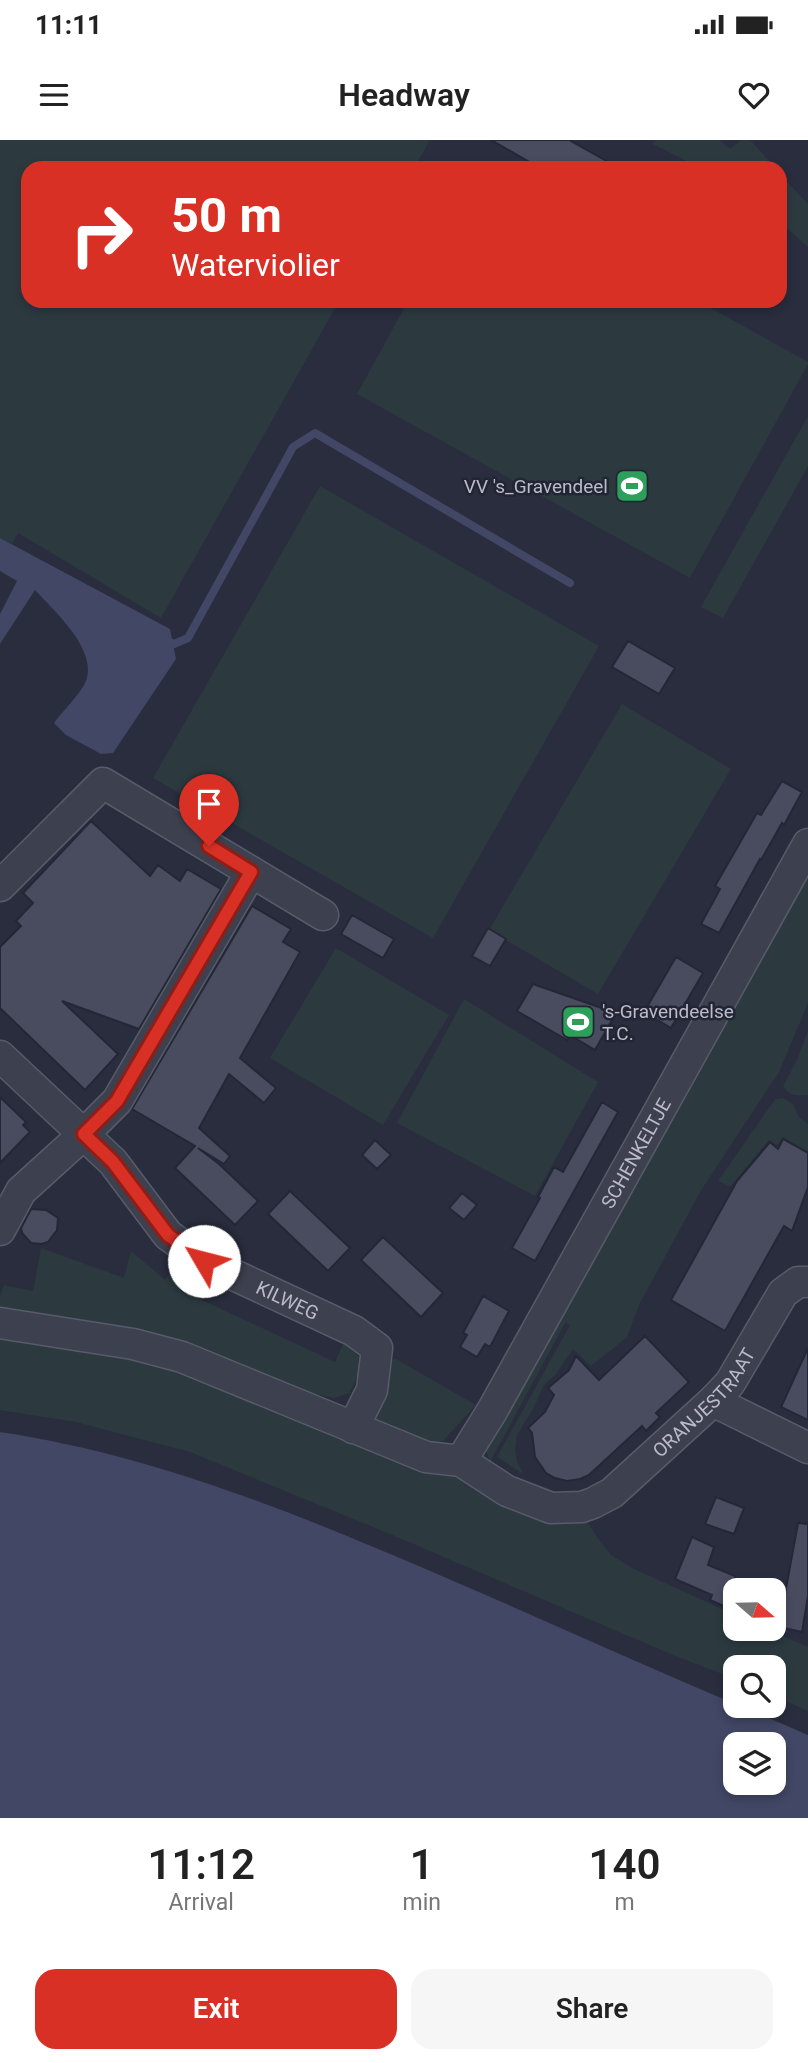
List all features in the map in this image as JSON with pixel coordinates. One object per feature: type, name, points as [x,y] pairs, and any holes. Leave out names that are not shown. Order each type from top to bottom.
[{"type":"street","points":[[0,886],[103,783],[323,915]]},
{"type":"street","name":"SCHENKELTJE","points":[[461,1461],[533,1339],[808,844]]},
{"type":"street","points":[[0,1230],[21,1191],[117,1101],[251,872]]},
{"type":"street","points":[[0,1056],[84,1134]]},
{"type":"street","name":"KILWEG","points":[[84,1134],[113,1162],[168,1235],[204,1261],[354,1331],[377,1348],[372,1390],[353,1427]]},
{"type":"street","name":"ORANJESTRAAT","points":[[461,1461],[507,1491],[551,1508],[582,1507],[612,1493],[730,1383],[783,1293],[798,1282],[808,1282]]},
{"type":"street","points":[[0,1323],[133,1344],[182,1357],[426,1457],[461,1461]]},
{"type":"street","points":[[713,1401],[808,1448]]},
{"type":"shaded area","points":[[0,140],[430,140],[418,161],[21,161],[21,308],[335,308],[161,618],[18,533],[12,544],[0,538]]},
{"type":"shaded area","points":[[655,140],[720,140],[730,149],[741,140],[750,140],[770,161],[686,161],[653,144]]},
{"type":"shaded area","points":[[787,182],[808,204],[808,247],[787,228]]},
{"type":"shaded area","name":"VV 's_Gravendeel","points":[[404,308],[711,308],[808,362],[690,578],[357,394]]},
{"type":"shaded area","points":[[808,416],[808,466],[723,618],[701,607]]},
{"type":"shaded area","points":[[320,486],[599,646],[433,938],[153,778]]},
{"type":"shaded area","points":[[622,704],[731,769],[598,994],[489,930]]},
{"type":"shaded area","points":[[808,858],[808,1003],[779,1072],[700,1192],[639,1305],[627,1337],[591,1366],[573,1349],[556,1374],[544,1385],[517,1435],[515,1449],[523,1474],[497,1457],[570,1325],[565,1323],[490,1462],[484,1444]]},
{"type":"shaded area","points":[[336,948],[449,1015],[383,1125],[270,1058]]},
{"type":"shaded area","points":[[464,999],[598,1082],[535,1196],[397,1123]]},
{"type":"shaded area","points":[[808,1031],[808,1095],[794,1095],[783,1086]]},
{"type":"shaded area","points":[[783,1098],[793,1104],[799,1117],[808,1124],[808,1152],[783,1137],[777,1145],[769,1140],[730,1187],[718,1181],[773,1102]]},
{"type":"shaded area","points":[[41,1248],[124,1278],[131,1251],[165,1280],[177,1261],[198,1274],[189,1294],[335,1362],[344,1342],[360,1358],[358,1376],[349,1393],[334,1398],[315,1394],[311,1399],[0,1314],[0,1296],[4,1285],[33,1291]]},
{"type":"shaded area","points":[[0,1329],[170,1365],[323,1422],[515,1501],[583,1515],[611,1555],[632,1568],[723,1610],[723,1642],[786,1642],[786,1637],[808,1647],[808,1711],[786,1701],[786,1655],[723,1655],[723,1674],[190,1452],[76,1422],[0,1410]]},
{"type":"shaded area","points":[[396,1359],[476,1405],[443,1441],[426,1445],[374,1425],[385,1391],[385,1361]]},
{"type":"water","points":[[0,538],[170,629],[176,659],[113,753],[101,754],[66,735],[54,723],[85,683],[88,671],[81,645],[73,632],[35,590],[0,644],[0,614],[17,581],[0,571]]},
{"type":"water","points":[[0,1432],[56,1442],[165,1470],[271,1506],[428,1570],[723,1699],[723,1718],[769,1718],[808,1735],[808,1818],[0,1818]]},
{"type":"building","points":[[491,140],[569,140],[606,161],[528,161]]},
{"type":"building","points":[[628,641],[675,668],[659,694],[612,667]]},
{"type":"building","points":[[782,781],[802,792],[784,825],[782,823],[760,859],[719,933],[701,924],[720,889],[715,886],[757,813],[761,815]]},
{"type":"building","points":[[91,821],[150,876],[158,865],[180,881],[187,869],[221,889],[139,1029],[62,1001],[118,1054],[85,1090],[0,1008],[0,947],[21,926],[16,921],[33,903],[23,893]]},
{"type":"building","points":[[252,906],[291,929],[283,942],[300,952],[240,1058],[276,1088],[264,1103],[229,1074],[199,1128],[230,1156],[224,1164],[198,1148],[258,1201],[235,1225],[175,1168],[195,1146],[132,1109]]},
{"type":"building","points":[[352,915],[394,939],[383,958],[341,934]]},
{"type":"building","points":[[488,928],[506,939],[490,966],[472,956]]},
{"type":"building","points":[[676,957],[703,973],[671,1028],[644,1012]]},
{"type":"building","points":[[533,984],[616,1013],[595,1050],[570,1035],[567,1040],[517,1011]]},
{"type":"building","points":[[0,1097],[26,1122],[23,1125],[30,1132],[0,1163]]},
{"type":"building","points":[[602,1102],[618,1112],[535,1261],[512,1248],[554,1167],[563,1172]]},
{"type":"building","points":[[783,1139],[808,1153],[808,1187],[792,1231],[784,1226],[725,1331],[671,1300],[737,1181],[770,1142],[778,1149]]},
{"type":"building","points":[[375,1140],[391,1155],[377,1169],[362,1155]]},
{"type":"building","points":[[290,1191],[350,1248],[328,1271],[268,1214]]},
{"type":"building","points":[[462,1193],[477,1205],[464,1220],[449,1208]]},
{"type":"building","points":[[31,1209],[46,1210],[58,1218],[57,1230],[48,1242],[31,1243],[22,1233],[21,1228]]},
{"type":"building","points":[[383,1237],[443,1293],[421,1317],[361,1260]]},
{"type":"building","points":[[483,1296],[509,1311],[490,1347],[485,1344],[477,1357],[460,1347],[467,1335],[463,1333]]},
{"type":"building","points":[[645,1336],[689,1382],[656,1413],[660,1417],[646,1431],[642,1426],[589,1475],[567,1481],[546,1473],[535,1457],[532,1433],[528,1428],[545,1412],[554,1395],[548,1388],[569,1370],[576,1356],[599,1380]]},
{"type":"building","points":[[808,1348],[808,1420],[781,1407]]},
{"type":"building","points":[[716,1497],[744,1508],[734,1534],[705,1524]]},
{"type":"building","points":[[798,1523],[808,1524],[808,1596],[802,1632],[786,1629],[786,1589]]},
{"type":"building","points":[[692,1537],[714,1547],[708,1565],[735,1576],[723,1578],[723,1606],[710,1600],[712,1595],[675,1579]]},
{"type":"waterway","points":[[165,640],[174,644],[188,638],[293,447],[315,433],[570,583]]},
{"type":"place","name":"VV 's_Gravendeel","points":[[632,486]]},
{"type":"place","name":"'s-Gravendeelse T.C.","points":[[578,1022]]},
{"type":"route","points":[[204,1261],[168,1235],[113,1162],[84,1134],[117,1101],[251,872],[209,846]]}]
